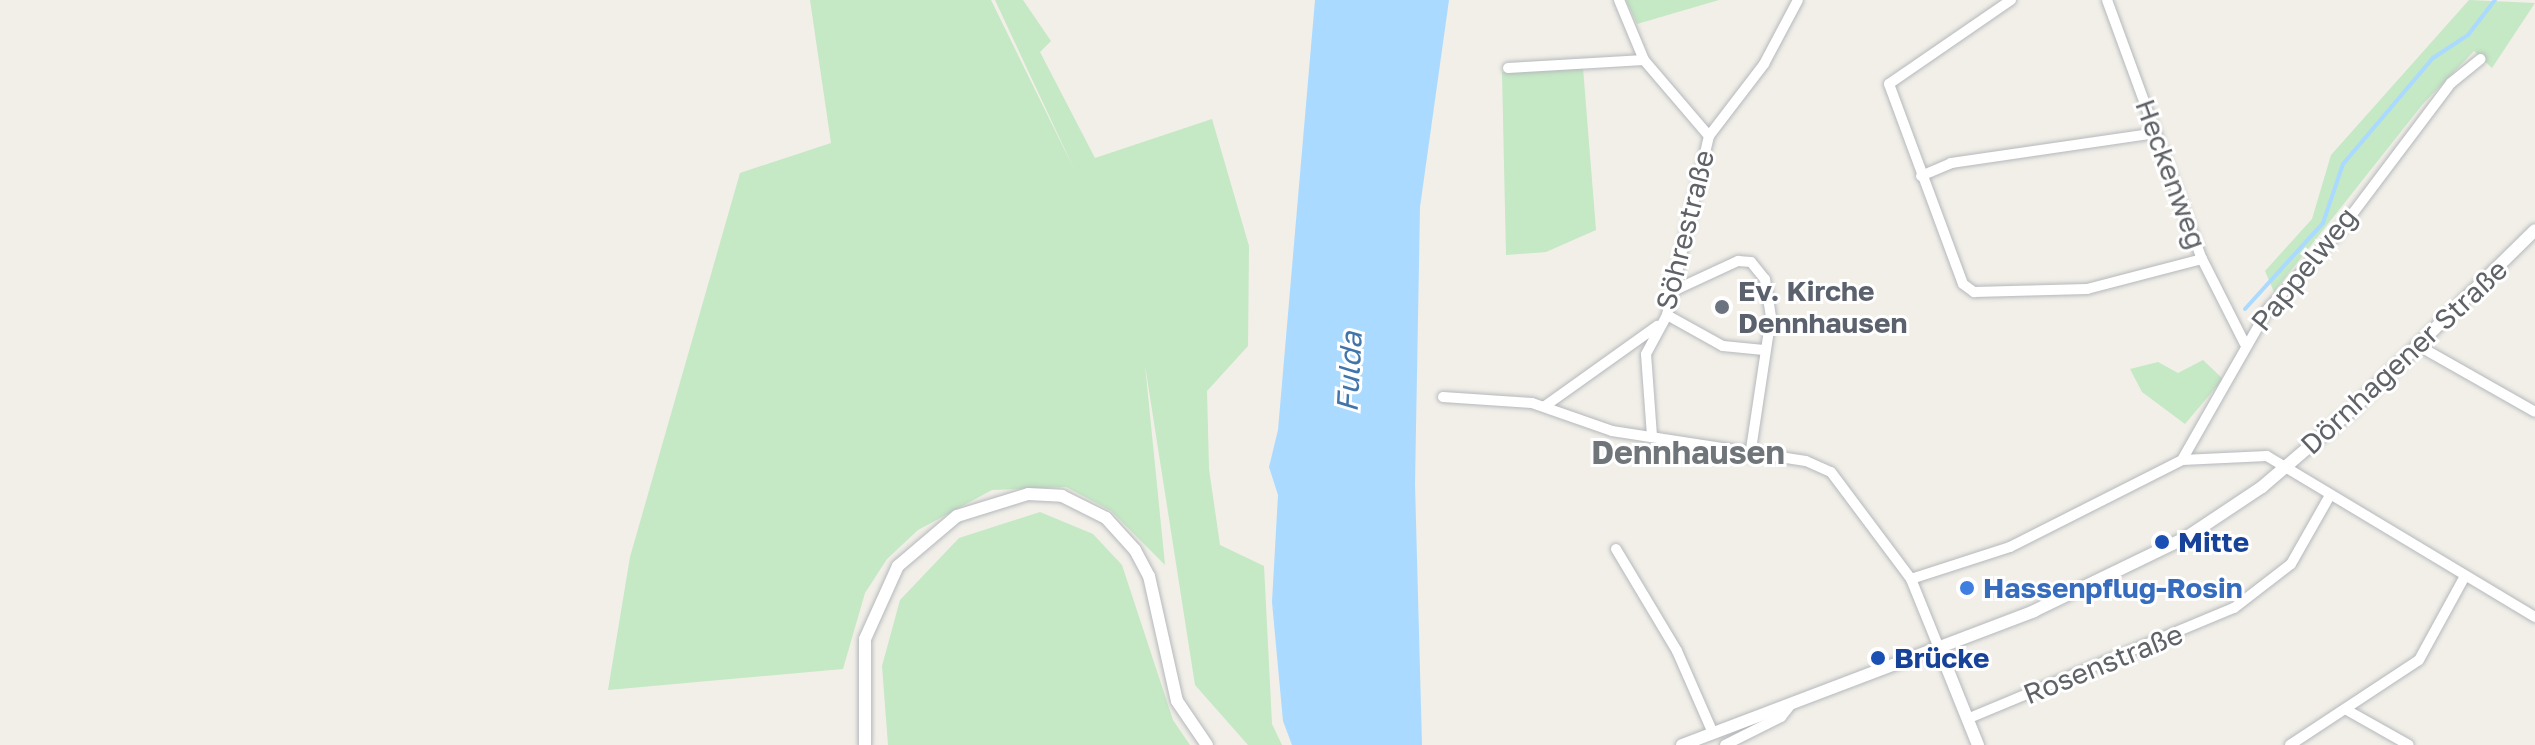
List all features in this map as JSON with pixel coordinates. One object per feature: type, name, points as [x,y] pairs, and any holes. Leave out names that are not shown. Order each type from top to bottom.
[{"type":"street","points":[[1619,0],[1644,60],[1709,136]]},
{"type":"street","name":"Söhrestraße","points":[[1652,436],[1644,382],[1659,325],[1667,315],[1709,136],[1764,64],[1798,0]]},
{"type":"street","points":[[2011,0],[1889,84],[1963,284],[1974,292],[2087,289],[2202,259]]},
{"type":"street","name":"Heckenweg","points":[[2107,0],[2202,259],[2245,344]]},
{"type":"street","name":"Pappelweg","points":[[2182,460],[2245,344],[2451,83],[2481,59]]},
{"type":"street","points":[[1508,68],[1644,60]]},
{"type":"street","points":[[1921,176],[1951,163],[2156,133]]},
{"type":"street","name":"Dörnhagener Straße","points":[[1911,579],[2010,547],[2182,460],[2267,456],[2285,468],[2419,346],[2535,230]]},
{"type":"street","points":[[1673,291],[1751,262],[1769,298],[1750,456]]},
{"type":"street","points":[[1667,315],[1723,346],[1764,350]]},
{"type":"street","points":[[1545,406],[1659,325]]},
{"type":"street","points":[[2419,346],[2535,412]]},
{"type":"street","points":[[1443,397],[1545,406],[1612,431],[1750,456],[1806,461],[1831,472],[1911,579],[1978,745]]},
{"type":"street","points":[[1682,745],[2114,578],[2285,468],[2535,617]]},
{"type":"street","points":[[865,745],[861,683],[878,598],[926,537],[996,500],[1062,496],[1106,518],[1149,576],[1177,701],[1207,745]]},
{"type":"street","name":"Rosenstraße","points":[[1967,719],[2234,608],[2291,564],[2329,497]]},
{"type":"street","points":[[1616,549],[1677,651],[1713,733]]},
{"type":"street","points":[[2290,745],[2306,741],[2345,709],[2419,660],[2465,576]]},
{"type":"street","points":[[1725,745],[1781,717],[1792,703]]},
{"type":"street","points":[[2345,709],[2409,745]]},
{"type":"green space","points":[[810,0],[991,0],[1075,171],[995,0],[1023,0],[1051,41],[1040,52],[1095,158],[1212,119],[1249,246],[1248,346],[1207,391],[1209,469],[1220,545],[1264,566],[1272,724],[1282,745],[1248,745],[1195,685],[1145,365],[1165,565],[1111,511],[1066,487],[992,490],[918,530],[887,559],[865,593],[843,669],[608,690],[630,557],[740,173],[831,143]]},
{"type":"green space","points":[[1626,0],[1719,0],[1637,24]]},
{"type":"green space","points":[[2469,0],[2535,3],[2492,68],[2474,51],[2422,105],[2274,292],[2265,271],[2312,219],[2331,155]]},
{"type":"green space","points":[[1583,68],[1596,230],[1546,252],[1506,255],[1502,72]]},
{"type":"green space","points":[[2203,360],[2223,379],[2185,424],[2142,392],[2130,369],[2158,362],[2178,373]]},
{"type":"green space","points":[[1040,512],[1093,534],[1122,565],[1173,720],[1190,745],[888,745],[882,666],[900,600],[959,538]]},
{"type":"water","name":"Fulda","points":[[1315,0],[1449,0],[1420,207],[1415,484],[1422,745],[1292,745],[1283,721],[1272,602],[1278,495],[1269,467],[1278,430]]},
{"type":"waterway","points":[[2245,309],[2323,223],[2343,164],[2433,58],[2468,35],[2495,0]]},
{"type":"place","name":"Ev. Kirche Dennhausen","points":[[1722,307]]},
{"type":"place","name":"Mitte","points":[[2162,542]]},
{"type":"place","name":"Hassenpflug-Rosin","points":[[1967,588]]},
{"type":"place","name":"Brücke","points":[[1878,658]]},
{"type":"district","name":"Dennhausen","points":[[1688,452]]}]
